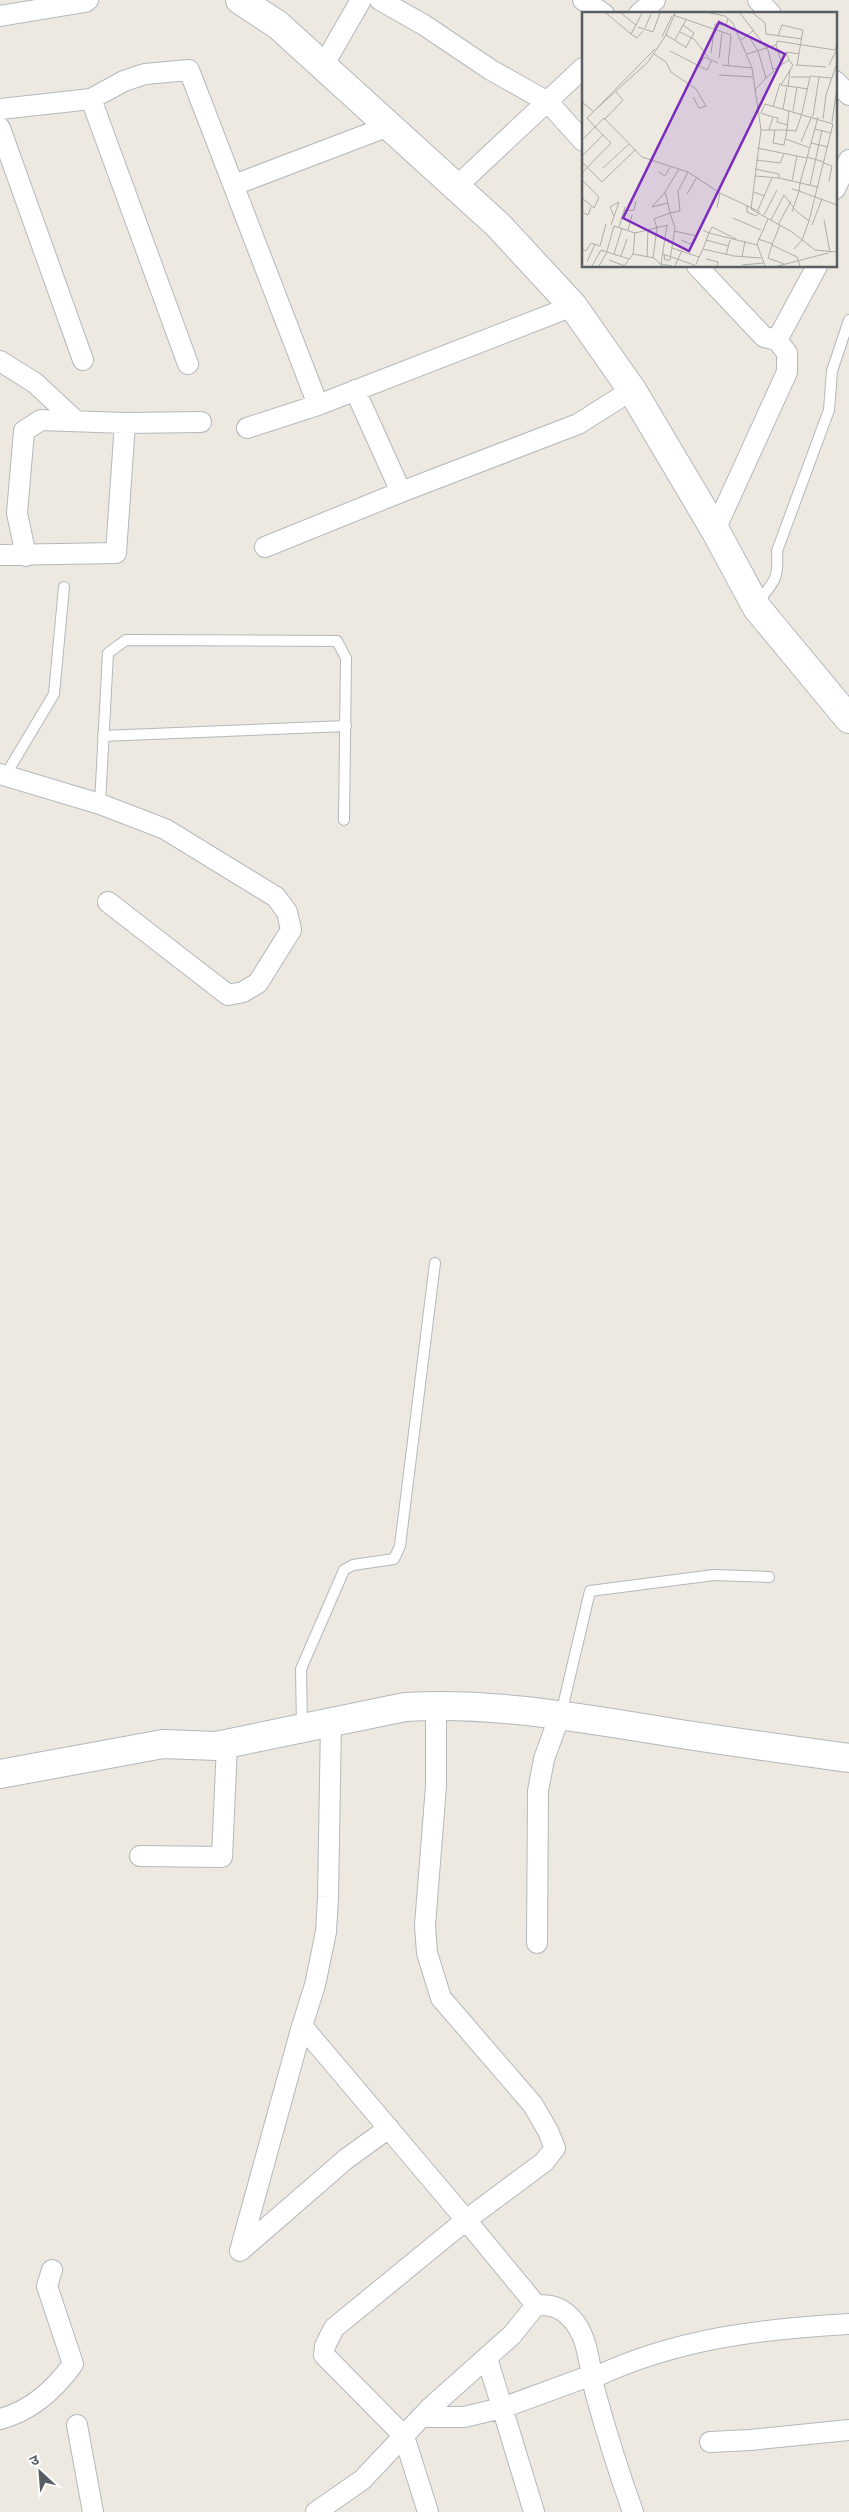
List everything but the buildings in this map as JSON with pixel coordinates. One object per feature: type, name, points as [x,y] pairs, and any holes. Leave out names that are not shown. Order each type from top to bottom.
[{"type":"street","points":[[0,16],[88,0]]},
{"type":"street","points":[[240,0],[278,25],[498,225],[573,306],[632,390],[715,530],[755,605],[849,719]]},
{"type":"street","points":[[323,66],[362,0]]},
{"type":"street","points":[[380,0],[424,25],[491,70],[548,102],[582,140]]},
{"type":"street","points":[[583,0],[601,12]]},
{"type":"street","points":[[641,12],[655,0]]},
{"type":"street","points":[[758,0],[769,12]]},
{"type":"street","points":[[456,187],[582,69]]},
{"type":"street","points":[[0,108],[91,99],[124,81],[145,74],[189,70],[318,405]]},
{"type":"street","points":[[836,81],[849,95]]},
{"type":"street","points":[[91,99],[188,364]]},
{"type":"street","points":[[234,186],[389,126]]},
{"type":"street","points":[[0,128],[83,360]]},
{"type":"street","points":[[836,187],[849,160]]},
{"type":"street","points":[[699,268],[764,337],[777,340],[787,353],[787,372],[715,530]]},
{"type":"street","points":[[777,340],[816,268]]},
{"type":"street","points":[[247,428],[318,405],[573,306]]},
{"type":"street","points":[[0,361],[35,383],[76,421]]},
{"type":"street","points":[[355,390],[401,492]]},
{"type":"street","points":[[266,548],[401,492],[578,424],[632,390]]},
{"type":"street","points":[[26,556],[17,513],[24,431],[41,420],[125,423],[201,422]]},
{"type":"street","points":[[0,555],[116,553],[125,423]]},
{"type":"street","points":[[2,775],[100,804],[165,829],[276,897],[287,912],[291,930],[258,983],[244,992],[228,994],[108,902]]},
{"type":"street","points":[[428,2512],[404,2436],[324,2355],[325,2346],[334,2328],[466,2220],[544,2162],[555,2148],[548,2131],[533,2105],[441,1998],[427,1953],[424,1925],[436,1786],[436,1706]]},
{"type":"street","points":[[0,1774],[163,1744],[216,1746],[405,1708],[436,1706],[495,1707],[560,1715],[849,1758]]},
{"type":"street","points":[[538,1943],[538,1791],[544,1759],[560,1715]]},
{"type":"street","points":[[330,1723],[326,1932],[315,1984],[240,2251],[346,2159],[389,2128]]},
{"type":"street","points":[[140,1856],[222,1857],[227,1744]]},
{"type":"street","points":[[302,2026],[536,2306]]},
{"type":"street","points":[[0,2419],[18,2415],[57,2386],[74,2364],[47,2286],[52,2270]]},
{"type":"street","points":[[322,2510],[362,2480],[421,2417],[512,2335],[536,2306],[553,2305],[571,2318],[587,2347],[592,2377],[616,2465],[633,2512]]},
{"type":"street","points":[[421,2417],[464,2417],[502,2408],[658,2352],[710,2338],[766,2330],[849,2324]]},
{"type":"street","points":[[487,2358],[534,2512]]},
{"type":"street","points":[[77,2425],[93,2512]]},
{"type":"street","points":[[710,2442],[849,2430]]},
{"type":"lane","points":[[755,605],[775,581],[778,568],[777,551],[829,410],[832,372],[849,320]]},
{"type":"lane","points":[[2,775],[54,694],[64,587]]},
{"type":"lane","points":[[100,804],[108,653],[126,640],[337,641],[346,658],[344,820]]},
{"type":"lane","points":[[103,736],[346,726]]},
{"type":"lane","points":[[302,1729],[301,1669],[344,1570],[353,1565],[394,1559],[400,1546],[435,1263]]},
{"type":"lane","points":[[560,1715],[590,1591],[714,1575],[769,1577]]}]
